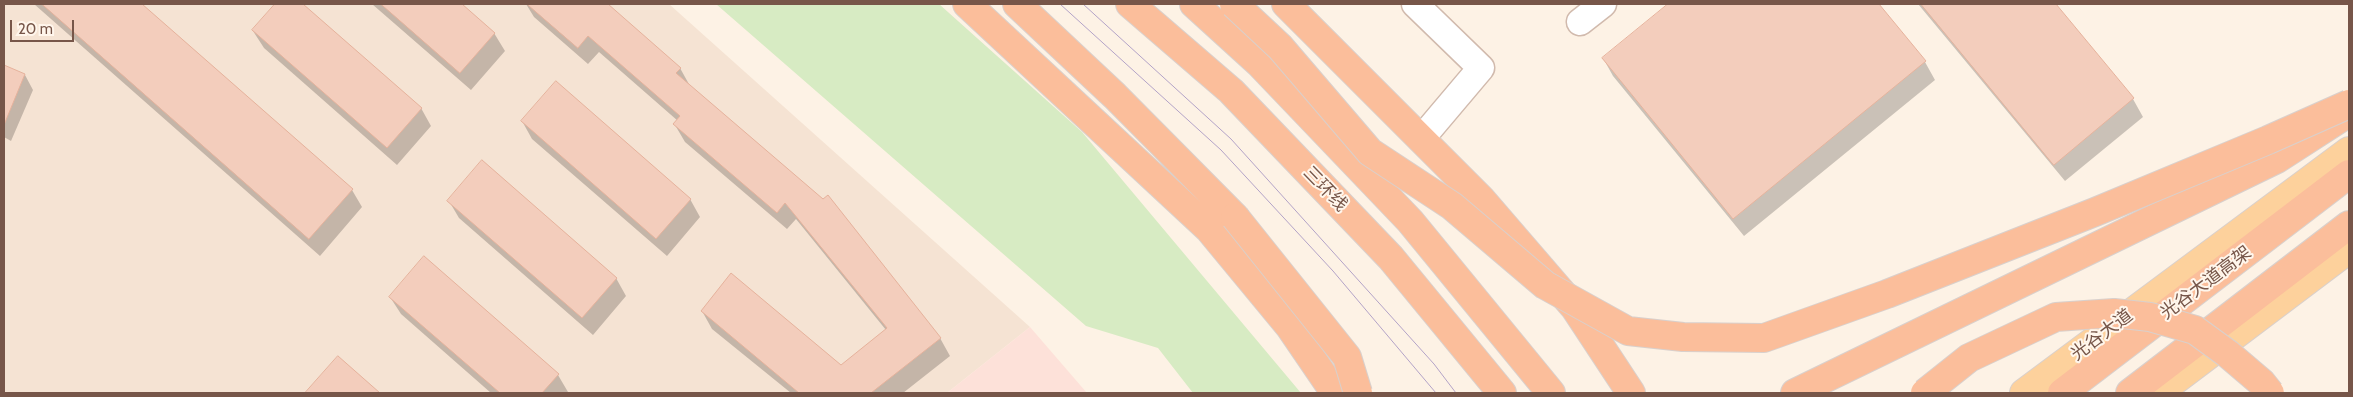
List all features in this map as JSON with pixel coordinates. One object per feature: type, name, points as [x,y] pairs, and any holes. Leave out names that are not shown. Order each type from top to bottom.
[{"type":"highway","points":[[967,4],[1209,229],[1290,328],[1335,393]]},
{"type":"highway","points":[[997,4],[1048,78]]},
{"type":"highway","points":[[1017,4],[1115,96],[1235,216],[1346,357],[1371,393]]},
{"type":"highway","name":"三环线","points":[[1130,4],[1231,91],[1391,258],[1502,393]]},
{"type":"highway","points":[[1194,4],[1260,64],[1410,222],[1551,393]]},
{"type":"highway","points":[[1234,4],[1280,48],[1370,152],[1571,393]]},
{"type":"highway","points":[[1286,4],[1481,199],[1575,308],[1631,393]]},
{"type":"highway","points":[[1370,152],[1452,206],[1545,285],[1628,331],[1683,338],[1764,338],[1887,294],[2086,216],[2349,104]]},
{"type":"highway","points":[[1795,393],[2277,159],[2349,112]]},
{"type":"highway","name":"光谷大道高架","points":[[2062,393],[2349,174]]},
{"type":"highway","points":[[2130,393],[2349,225]]},
{"type":"highway","points":[[1925,393],[1969,358],[2056,317],[2114,313],[2150,317],[2195,330],[2249,371],[2262,382],[2270,393]]},
{"type":"highway","points":[[1290,328],[1371,393]]},
{"type":"highway","points":[[1346,357],[1358,393]]},
{"type":"main road","name":"光谷大道","points":[[2024,393],[2349,151]]},
{"type":"main road","points":[[2158,393],[2349,248]]},
{"type":"street","points":[[1415,4],[1481,68],[1421,139]]},
{"type":"street","points":[[1580,22],[1603,4]]},
{"type":"shaded area","points":[[4,4],[669,4],[1030,327],[947,393],[4,393]]},
{"type":"shaded area","points":[[1030,327],[1087,393],[947,393]]},
{"type":"green space","points":[[716,4],[939,4],[1082,132],[1301,393],[1193,393],[1158,348],[1086,326]]},
{"type":"building","points":[[42,4],[142,4],[353,189],[309,239]]},
{"type":"building","points":[[275,4],[303,4],[422,108],[387,148],[252,30]]},
{"type":"building","points":[[381,4],[462,4],[495,33],[460,73]]},
{"type":"building","points":[[527,4],[608,4],[681,68],[676,73],[823,199],[828,195],[941,338],[871,393],[799,393],[701,311],[731,273],[841,365],[887,328],[785,203],[777,213],[673,124],[680,116],[588,36],[578,48]]},
{"type":"building","points":[[1668,4],[1879,4],[1926,61],[1733,219],[1602,58]]},
{"type":"building","points":[[1921,4],[2056,4],[2134,98],[2054,165]]},
{"type":"building","points":[[4,65],[25,74],[4,125]]},
{"type":"building","points":[[556,81],[691,199],[656,239],[521,121]]},
{"type":"building","points":[[482,160],[617,278],[582,318],[447,201]]},
{"type":"building","points":[[424,256],[559,374],[542,393],[500,393],[389,297]]},
{"type":"building","points":[[338,356],[380,393],[305,393]]},
{"type":"tram line","points":[[1060,4],[1221,150],[1333,271],[1436,393]]},
{"type":"tram line","points":[[1083,4],[1231,139],[1434,364],[1456,393]]}]
